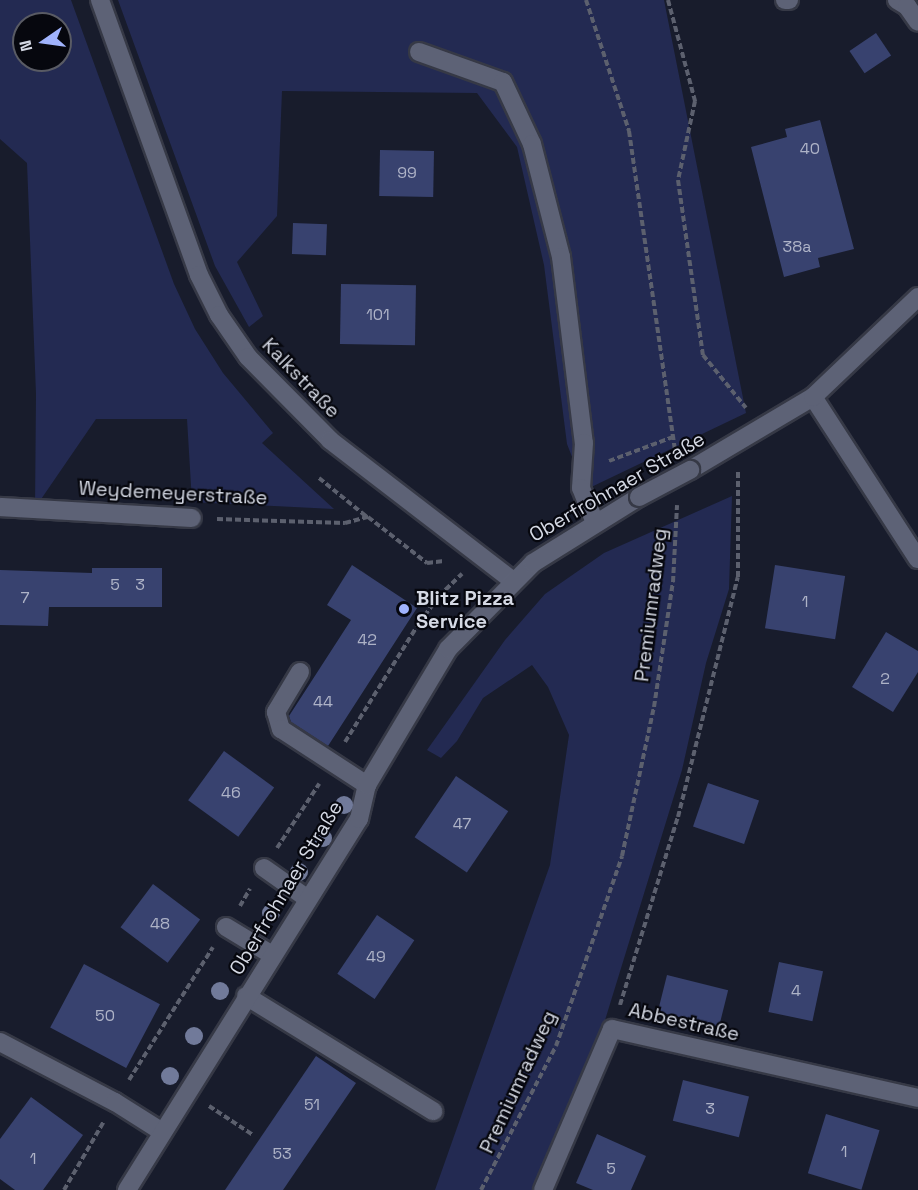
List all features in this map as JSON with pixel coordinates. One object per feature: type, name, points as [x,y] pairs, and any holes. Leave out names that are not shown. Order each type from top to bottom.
[{"type":"main road","name":"Kalkstraße","points":[[100,0],[199,275],[230,332],[264,378],[330,440],[513,581]]},
{"type":"main road","points":[[897,0],[907,6],[918,22]]},
{"type":"main road","points":[[419,52],[503,81],[532,144],[561,257],[584,443],[581,488],[595,522]]},
{"type":"main road","name":"Oberfrohnaer Straße","points":[[127,1190],[186,1091],[359,819],[367,785],[448,650],[533,563],[595,522],[639,497],[683,465],[739,442],[813,397],[918,297]]},
{"type":"main road","points":[[813,397],[918,559]]},
{"type":"main road","name":"Weydemeyerstraße","points":[[0,507],[192,518]]},
{"type":"main road","points":[[300,672],[276,712],[281,729],[367,785]]},
{"type":"main road","points":[[264,868],[308,898]]},
{"type":"main road","points":[[226,927],[272,955]]},
{"type":"main road","points":[[246,996],[434,1110]]},
{"type":"main road","name":"Abbestraße","points":[[543,1190],[612,1029],[918,1098]]},
{"type":"main road","points":[[0,1042],[115,1102],[161,1131]]},
{"type":"path","points":[[586,0],[629,131],[673,437],[683,465]]},
{"type":"path","points":[[668,0],[695,100],[678,180],[703,355],[762,428]]},
{"type":"path","points":[[583,471],[673,437]]},
{"type":"path","points":[[612,1029],[678,817],[738,577],[739,442]]},
{"type":"path","points":[[319,478],[427,563],[484,557]]},
{"type":"path","name":"Premiumradweg","points":[[481,1190],[556,1046],[622,856],[654,707],[673,582],[677,494]]},
{"type":"path","name":"Weydemeyerstraße","points":[[192,518],[345,523],[368,517]]},
{"type":"path","points":[[333,762],[439,596],[484,557]]},
{"type":"path","points":[[186,1091],[253,1135]]},
{"type":"path","points":[[64,1190],[115,1102]]},
{"type":"shaded area","points":[[0,0],[71,0],[174,284],[195,329],[223,373],[273,433],[262,443],[334,509],[192,502],[187,419],[96,419],[35,508],[36,394],[27,163],[0,139]]},
{"type":"shaded area","points":[[118,0],[664,0],[746,413],[585,490],[567,444],[544,265],[517,147],[477,93],[282,91],[277,216],[237,262],[263,316],[249,327],[215,266]]},
{"type":"shaded area","points":[[732,496],[729,589],[706,663],[682,770],[602,1030],[533,1190],[435,1190],[550,865],[569,735],[548,687],[532,665],[483,698],[457,741],[441,758],[427,750],[505,640],[545,594],[604,553]]},
{"type":"building","points":[[876,33],[891,55],[865,73],[849,51]]},
{"type":"building","points":[[820,120],[854,249],[818,258],[820,267],[784,277],[751,147],[787,137],[785,129]]},
{"type":"building","points":[[380,150],[434,151],[433,197],[379,196]]},
{"type":"building","points":[[293,223],[327,224],[326,255],[292,254]]},
{"type":"building","points":[[341,284],[416,285],[415,345],[340,344]]},
{"type":"building","points":[[352,565],[417,608],[328,746],[291,722],[289,716],[351,620],[327,605]]},
{"type":"building","points":[[775,565],[845,576],[835,639],[765,628]]},
{"type":"building","points":[[92,568],[162,568],[162,607],[49,607],[48,626],[0,625],[0,570],[92,573]]},
{"type":"building","points":[[886,632],[918,651],[918,672],[893,712],[852,687]]},
{"type":"building","points":[[224,751],[274,787],[238,837],[188,800]]},
{"type":"building","points":[[456,776],[508,811],[467,873],[415,837]]},
{"type":"building","points":[[708,783],[759,801],[744,844],[693,826]]},
{"type":"building","points":[[153,884],[200,920],[168,963],[121,927]]},
{"type":"building","points":[[377,915],[414,940],[375,999],[337,974]]},
{"type":"building","points":[[779,962],[823,971],[812,1021],[768,1012]]},
{"type":"building","points":[[84,964],[160,1004],[126,1068],[50,1028]]},
{"type":"building","points":[[667,975],[728,990],[719,1027],[658,1012]]},
{"type":"building","points":[[316,1056],[356,1083],[283,1190],[225,1190]]},
{"type":"building","points":[[683,1080],[749,1096],[739,1137],[673,1121]]},
{"type":"building","points":[[31,1097],[83,1135],[43,1190],[15,1190],[0,1179],[0,1139]]},
{"type":"building","points":[[826,1114],[880,1130],[861,1190],[808,1173]]},
{"type":"building","points":[[597,1134],[646,1156],[631,1190],[593,1190],[576,1183]]},
{"type":"place","name":"Blitz Pizza Service","points":[[404,609]]}]
